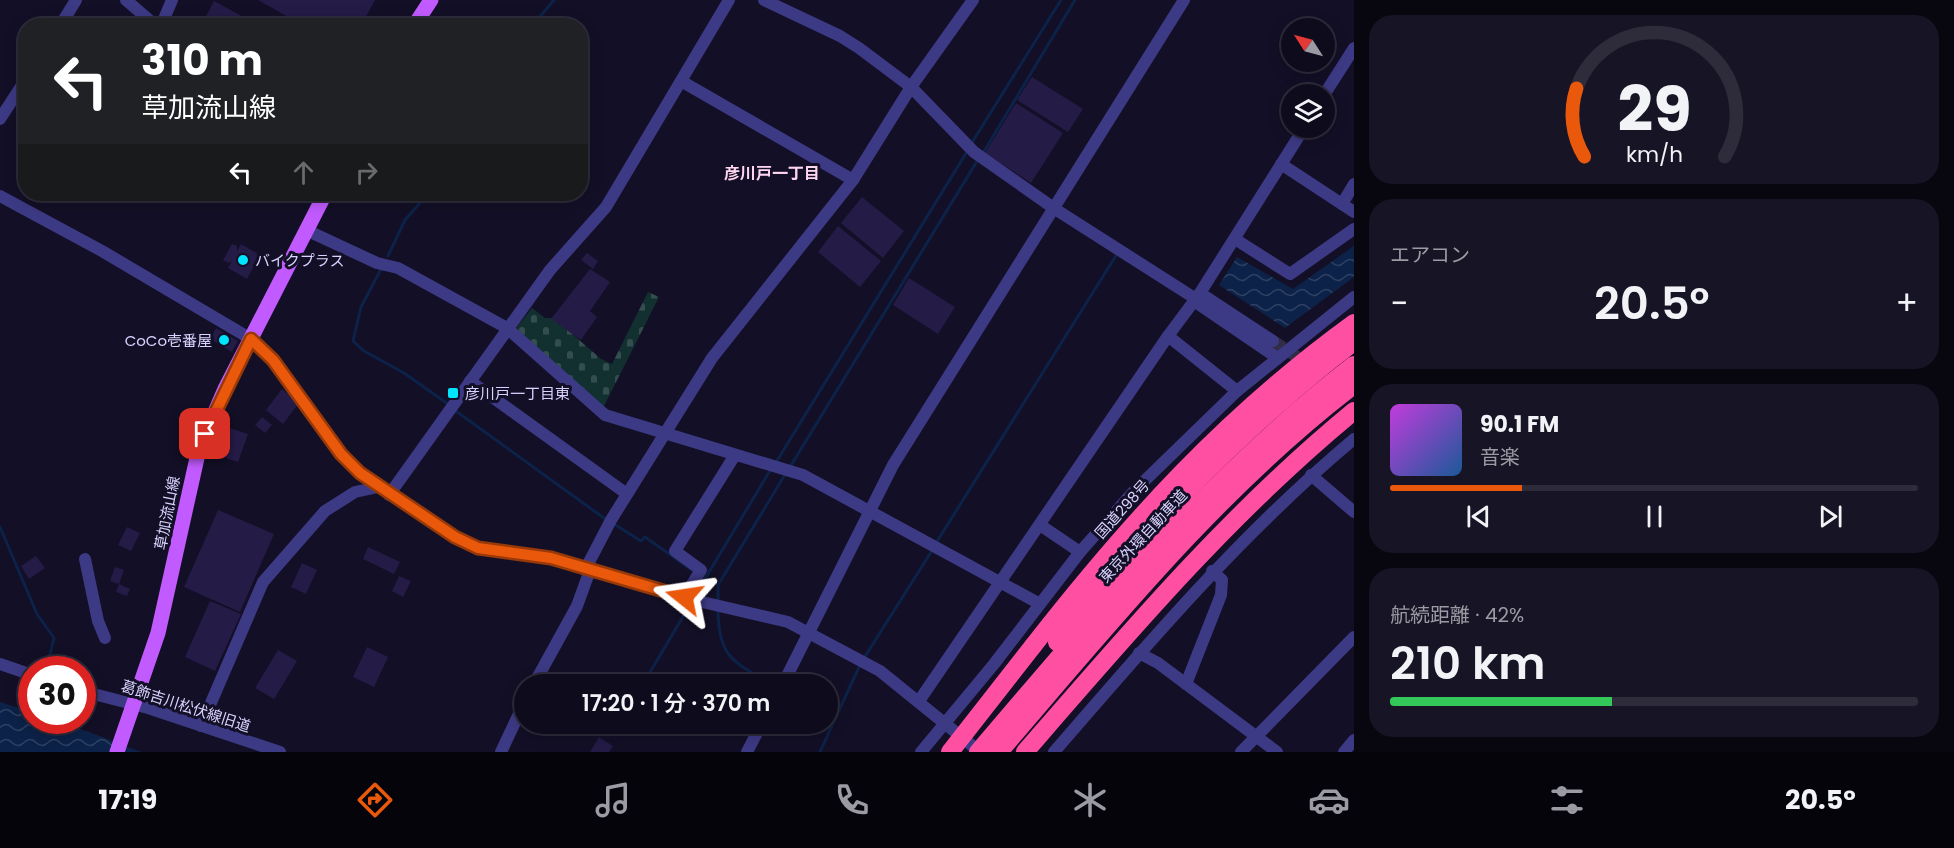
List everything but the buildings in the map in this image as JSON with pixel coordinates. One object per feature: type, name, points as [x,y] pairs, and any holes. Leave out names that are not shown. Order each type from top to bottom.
[{"type":"highway","name":"国道298号","points":[[950,752],[1123,533],[1203,450],[1286,376],[1354,323]]},
{"type":"highway","points":[[978,752],[1077,616],[1145,532],[1246,431],[1354,342]]},
{"type":"highway","name":"東京外環自動車道","points":[[978,752],[1129,577],[1189,512],[1269,434],[1354,365]]},
{"type":"highway","points":[[999,752],[1134,596],[1230,493],[1282,444],[1354,385]]},
{"type":"highway","points":[[1025,752],[1187,568],[1257,496],[1354,411]]},
{"type":"main road","points":[[419,18],[430,0]]},
{"type":"main road","name":"草加流山線","points":[[117,752],[158,633],[200,449],[211,418],[321,201]]},
{"type":"street","points":[[65,18],[76,0]]},
{"type":"street","points":[[126,0],[147,18]]},
{"type":"street","points":[[164,18],[172,0]]},
{"type":"street","points":[[389,495],[565,250],[606,207],[729,0]]},
{"type":"street","points":[[764,0],[840,36],[911,87],[974,152],[1055,208],[1197,298],[1273,341]]},
{"type":"street","points":[[540,674],[577,606],[588,569],[627,494],[667,434],[712,358],[853,180],[911,87],[973,0]]},
{"type":"street","points":[[788,674],[893,465],[1184,0]]},
{"type":"street","points":[[1331,84],[1354,48]]},
{"type":"street","points":[[681,81],[853,180]]},
{"type":"street","points":[[0,119],[18,91]]},
{"type":"street","points":[[919,701],[1168,336],[1197,298],[1298,138]]},
{"type":"street","points":[[1281,164],[1354,212]]},
{"type":"street","points":[[1341,204],[1354,184]]},
{"type":"street","points":[[0,196],[102,251],[251,339],[279,368],[341,454],[378,488],[455,537],[478,548],[544,556],[684,597],[788,622],[880,671],[978,752]]},
{"type":"street","points":[[1234,238],[1290,274],[1354,229]]},
{"type":"street","points":[[306,230],[377,262],[398,268],[507,328],[605,415],[803,475],[1040,604]]},
{"type":"street","points":[[921,752],[1080,552],[1134,491],[1237,391],[1276,357],[1354,297]]},
{"type":"street","points":[[1197,298],[1276,357]]},
{"type":"street","points":[[1168,336],[1237,391]]},
{"type":"street","points":[[470,381],[627,494]]},
{"type":"street","points":[[1054,752],[1212,571],[1311,475],[1354,439]]},
{"type":"street","points":[[684,597],[700,570],[675,551],[735,455]]},
{"type":"street","points":[[1311,475],[1354,512]]},
{"type":"street","points":[[201,726],[262,582],[325,511],[355,492],[378,488]]},
{"type":"street","points":[[1040,525],[1080,552]]},
{"type":"street","points":[[85,560],[98,621],[105,638]]},
{"type":"street","points":[[1186,684],[1221,595],[1222,580],[1212,571]]},
{"type":"street","points":[[1241,752],[1354,637]]},
{"type":"street","points":[[1139,653],[1158,663],[1277,752]]},
{"type":"street","points":[[0,664],[18,670]]},
{"type":"street","name":"葛飾吉川松伏線旧道","points":[[96,695],[133,709],[201,726],[280,752]]},
{"type":"street","points":[[501,752],[514,724]]},
{"type":"street","points":[[747,752],[756,734]]},
{"type":"street","points":[[1344,752],[1354,740]]},
{"type":"green space","points":[[648,292],[659,297],[603,408],[518,333],[517,327],[532,308],[545,318],[554,318],[601,359],[612,364]]},
{"type":"water","points":[[1354,246],[1354,277],[1285,328],[1219,285],[1237,257],[1293,289]]},
{"type":"water","points":[[0,702],[18,708],[18,734],[93,734],[142,752],[0,752]]},
{"type":"waterway","points":[[539,18],[554,0]]},
{"type":"waterway","points":[[971,144],[1061,0]]},
{"type":"waterway","points":[[983,153],[1075,0]]},
{"type":"waterway","points":[[775,464],[968,150]]},
{"type":"waterway","points":[[790,467],[979,158]]},
{"type":"waterway","points":[[388,256],[405,220],[422,201]]},
{"type":"waterway","points":[[936,543],[1117,254]]},
{"type":"waterway","points":[[381,269],[361,307],[353,341],[364,351],[404,373],[448,404]]},
{"type":"waterway","points":[[453,409],[608,521]]},
{"type":"waterway","points":[[694,597],[771,469]]},
{"type":"waterway","points":[[718,603],[718,585],[786,473]]},
{"type":"waterway","points":[[614,524],[641,541],[645,537],[692,570]]},
{"type":"waterway","points":[[0,527],[37,614],[54,638],[50,656]]},
{"type":"waterway","points":[[864,658],[933,549]]},
{"type":"waterway","points":[[649,674],[691,603]]},
{"type":"waterway","points":[[718,609],[721,638],[725,648],[730,656],[754,674]]},
{"type":"waterway","points":[[838,713],[861,663]]},
{"type":"waterway","points":[[820,752],[828,734]]},
{"type":"tunnel","points":[[1273,341],[1308,364]]},
{"type":"place","name":"バイクプラス","points":[[243,260]]},
{"type":"place","name":"CoCo壱番屋","points":[[224,340]]},
{"type":"place","name":"彦川戸一丁目東","points":[[453,393]]},
{"type":"district","name":"彦川戸一丁目","points":[[772,173]]},
{"type":"route","points":[[205,434],[251,339],[273,360],[308,405],[341,454],[360,473],[378,488],[455,537],[478,548],[551,558],[684,597]]}]
